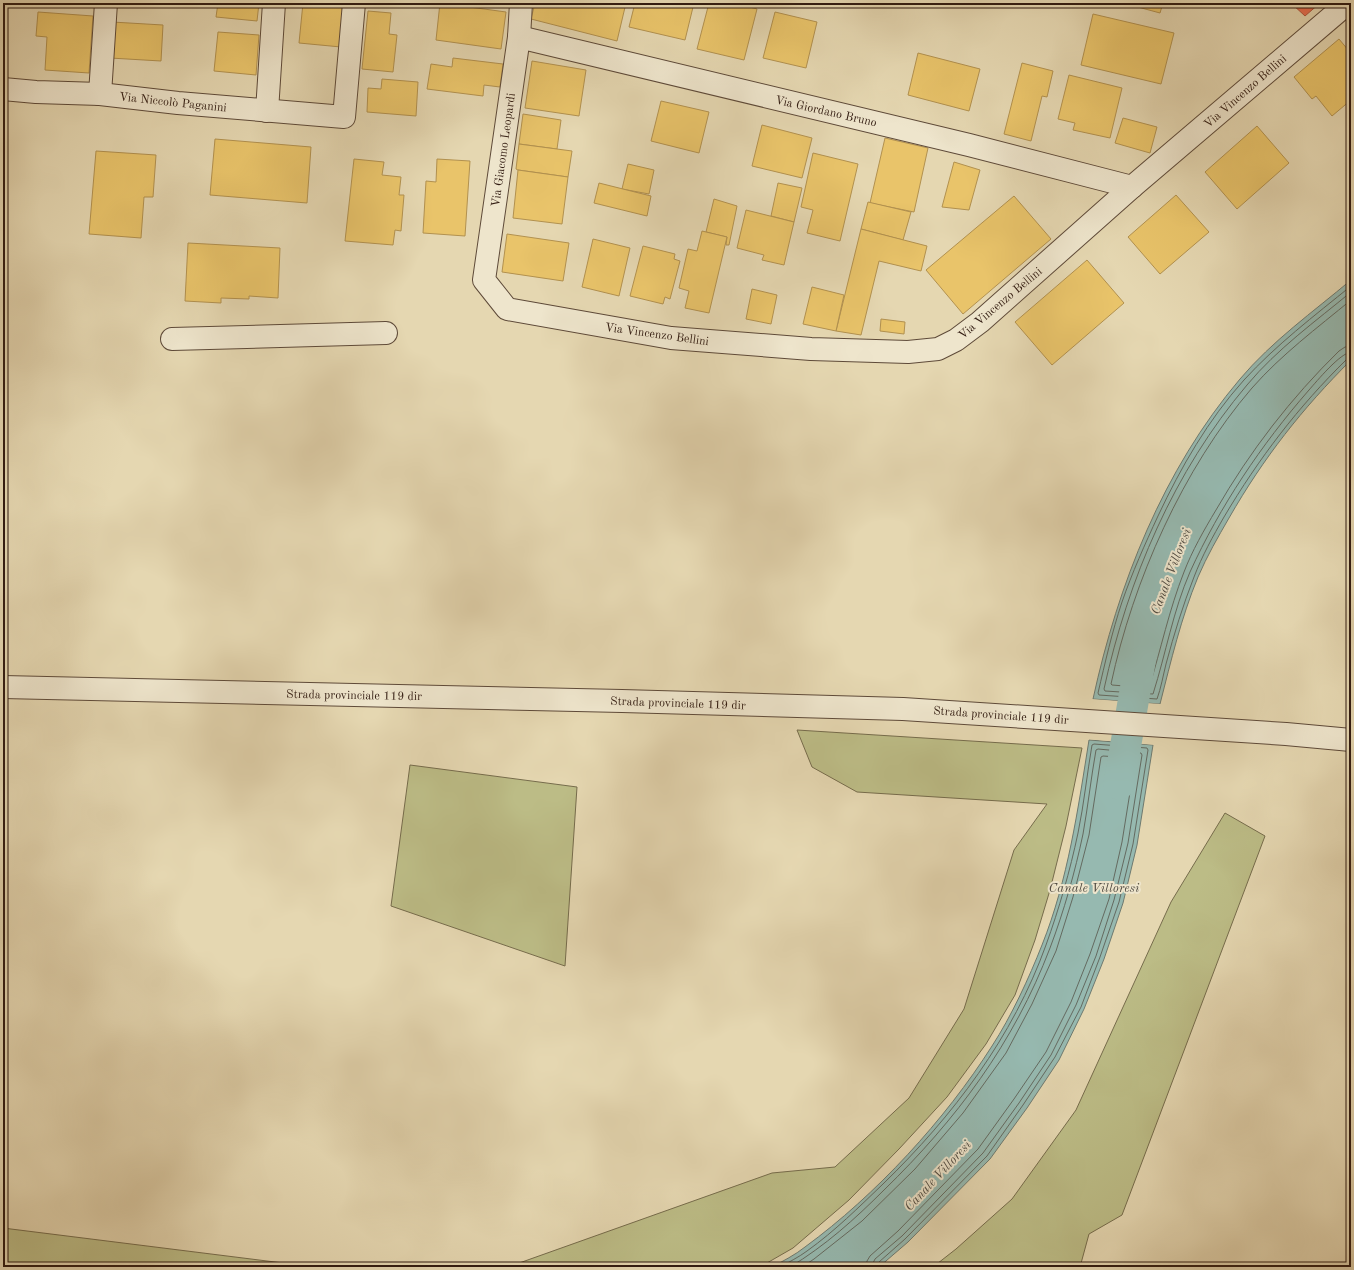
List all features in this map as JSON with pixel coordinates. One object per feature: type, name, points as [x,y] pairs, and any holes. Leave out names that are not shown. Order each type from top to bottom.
[{"type":"street","points":[[100,94],[106,3]]},
{"type":"street","points":[[267,111],[274,3]]},
{"type":"street","name":"Via Niccolò Paganini","points":[[3,89],[36,92],[100,94],[267,111],[344,117],[354,3]]},
{"type":"street","name":"Via Giacomo Leopardi","points":[[494,294],[484,280],[519,37],[521,3]]},
{"type":"street","name":"Via Vincenzo Bellini","points":[[494,294],[507,309],[671,338],[811,349],[908,352],[938,349],[956,340],[980,322],[1132,187],[1348,3]]},
{"type":"street","name":"Via Giordano Bruno","points":[[519,37],[969,145],[1132,187]]},
{"type":"street","points":[[172,338],[386,333]]},
{"type":"street","name":"Strada provinciale 119 dir","points":[[3,687],[880,708],[1258,732],[1351,740]]},
{"type":"green space","points":[[797,730],[1082,748],[1066,826],[1050,890],[1035,940],[1015,995],[986,1044],[947,1097],[899,1149],[849,1200],[793,1248],[760,1267],[508,1267],[772,1173],[835,1167],[909,1098],[964,1009],[1014,850],[1047,804],[857,792],[812,767]]},
{"type":"green space","points":[[410,765],[577,787],[565,966],[391,906]]},
{"type":"green space","points":[[1225,813],[1265,836],[1122,1215],[1089,1234],[1080,1267],[933,1267],[956,1249],[1012,1199],[1076,1110],[1171,902]]},
{"type":"green space","points":[[3,1228],[315,1267],[3,1267]]},
{"type":"water","name":"Canale Villoresi","points":[[1351,280],[1351,360],[1300,415],[1270,454],[1242,496],[1217,539],[1198,577],[1186,608],[1160,704],[1093,699],[1103,656],[1130,571],[1166,490],[1188,451],[1213,414],[1252,365],[1293,327]]},
{"type":"water","name":"Canale Villoresi","points":[[1089,740],[1153,745],[1137,845],[1123,903],[1104,959],[1084,1009],[1059,1060],[990,1159],[908,1242],[879,1267],[772,1267],[797,1253],[858,1204],[908,1155],[953,1101],[999,1035],[1013,1010],[1031,971],[1042,945],[1059,895],[1071,844]]},
{"type":"pier","points":[[1091,699],[1160,704],[1162,705],[1093,701]]},
{"type":"pier","points":[[1087,739],[1153,743],[1155,745]]},
{"type":"building: Homes","points":[[218,3],[259,3],[257,21],[216,17]]},
{"type":"building: Homes","points":[[303,3],[345,5],[341,47],[299,43]]},
{"type":"building: Homes","points":[[440,3],[506,12],[501,49],[436,40]]},
{"type":"building: Homes","points":[[535,3],[626,3],[617,41],[531,19]]},
{"type":"building: Homes","points":[[635,3],[694,3],[685,40],[629,27]]},
{"type":"building: Homes","points":[[709,3],[736,3],[757,9],[744,60],[697,49]]},
{"type":"building: Homes","points":[[1123,3],[1163,3],[1160,13]]},
{"type":"building: Homes","points":[[368,11],[391,13],[389,34],[397,35],[393,72],[362,69]]},
{"type":"building: Homes","points":[[38,12],[93,16],[89,73],[45,70],[47,37],[36,36]]},
{"type":"building: Homes","points":[[775,12],[817,22],[806,68],[763,58]]},
{"type":"building: Homes","points":[[1093,14],[1174,33],[1161,84],[1081,65]]},
{"type":"building: Homes","points":[[112,22],[163,25],[161,61],[110,58]]},
{"type":"building: Homes","points":[[218,32],[259,35],[256,75],[214,71]]},
{"type":"building: Homes","points":[[1339,39],[1349,51],[1351,50],[1351,100],[1332,116],[1316,96],[1312,99],[1294,77]]},
{"type":"building: Homes","points":[[918,53],[980,69],[969,111],[908,95]]},
{"type":"building: Homes","points":[[453,58],[503,64],[500,87],[484,85],[483,96],[427,89],[431,64],[452,67]]},
{"type":"building: Homes","points":[[532,61],[586,70],[579,116],[525,108]]},
{"type":"building: Homes","points":[[1022,63],[1053,71],[1047,97],[1042,96],[1031,141],[1004,134]]},
{"type":"building: Homes","points":[[1069,75],[1122,88],[1110,138],[1073,130],[1075,123],[1058,119]]},
{"type":"building: Homes","points":[[382,79],[418,82],[416,116],[367,112],[368,88],[381,89]]},
{"type":"building: Homes","points":[[661,101],[709,112],[699,153],[651,141]]},
{"type":"building: Homes","points":[[523,114],[561,120],[557,149],[519,144]]},
{"type":"building: Homes","points":[[1123,118],[1157,127],[1150,153],[1115,143]]},
{"type":"building: Homes","points":[[762,125],[812,138],[802,178],[752,166]]},
{"type":"building: Homes","points":[[1257,126],[1289,163],[1237,209],[1205,172]]},
{"type":"building: Homes","points":[[885,138],[928,148],[914,212],[870,203]]},
{"type":"building: Homes","points":[[215,139],[311,147],[307,203],[210,195]]},
{"type":"building: Homes","points":[[519,144],[572,151],[568,177],[516,169]]},
{"type":"building: Homes","points":[[96,151],[156,155],[153,197],[144,197],[141,238],[89,234]]},
{"type":"building: Homes","points":[[813,153],[858,164],[840,241],[807,233],[813,210],[801,207]]},
{"type":"building: Homes","points":[[354,159],[384,162],[382,175],[401,177],[399,195],[404,195],[401,231],[395,230],[393,245],[345,241]]},
{"type":"building: Homes","points":[[437,159],[470,161],[465,236],[423,233],[426,181],[436,182]]},
{"type":"building: Homes","points":[[954,162],[980,170],[969,210],[942,207]]},
{"type":"building: Homes","points":[[628,164],[654,170],[649,194],[622,189]]},
{"type":"building: Homes","points":[[518,170],[568,177],[562,224],[513,218]]},
{"type":"building: Homes","points":[[599,183],[651,196],[647,216],[594,203]]},
{"type":"building: Homes","points":[[778,183],[802,188],[794,222],[771,216]]},
{"type":"building: Homes","points":[[1176,195],[1209,232],[1160,274],[1128,237]]},
{"type":"building: Homes","points":[[1014,196],[1051,239],[963,314],[926,270]]},
{"type":"building: Homes","points":[[714,199],[737,206],[729,245],[726,245],[727,237],[706,232]]},
{"type":"building: Homes","points":[[868,202],[911,212],[903,240],[861,229]]},
{"type":"building: Homes","points":[[746,210],[794,222],[784,265],[762,260],[764,255],[737,248]]},
{"type":"building: Homes","points":[[861,229],[927,246],[921,271],[879,261],[861,335],[836,331]]},
{"type":"building: Homes","points":[[702,231],[727,237],[709,313],[685,308],[689,291],[679,288],[688,249],[697,251]]},
{"type":"building: Homes","points":[[507,234],[569,243],[563,281],[502,272]]},
{"type":"building: Homes","points":[[593,239],[630,248],[619,296],[582,287]]},
{"type":"building: Homes","points":[[188,243],[280,248],[278,298],[249,296],[249,299],[221,298],[221,303],[185,301]]},
{"type":"building: Homes","points":[[643,246],[675,254],[674,259],[680,261],[670,299],[665,297],[663,304],[630,296]]},
{"type":"building: Homes","points":[[1087,260],[1124,303],[1052,365],[1015,322]]},
{"type":"building: Homes","points":[[812,287],[844,295],[836,331],[803,324]]},
{"type":"building: Homes","points":[[752,289],[777,295],[771,324],[746,319]]},
{"type":"building: Homes","points":[[881,319],[905,322],[904,334],[880,331]]},
{"type":"building: Shops","points":[[1291,3],[1320,3],[1305,16]]},
{"type":"waterway","name":"Canale Villoresi","points":[[1119,784],[1140,662]]}]
